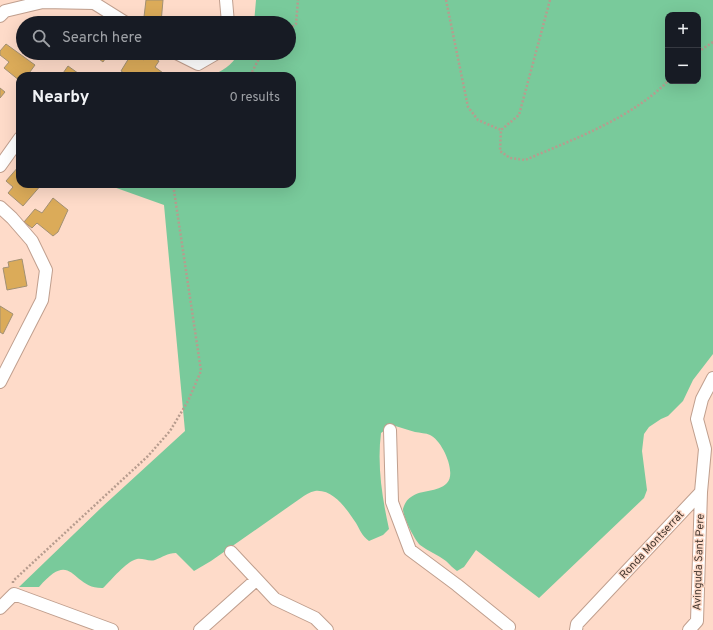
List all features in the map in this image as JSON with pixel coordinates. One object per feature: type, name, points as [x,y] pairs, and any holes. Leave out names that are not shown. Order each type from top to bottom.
[{"type":"street","points":[[226,0],[227,16]]},
{"type":"street","points":[[0,16],[5,11],[43,2],[94,3],[115,16]]},
{"type":"street","points":[[190,60],[198,64],[205,60]]},
{"type":"street","points":[[0,166],[16,144]]},
{"type":"street","points":[[0,207],[32,241],[46,270],[42,300],[0,382]]},
{"type":"street","points":[[701,492],[709,449],[696,419],[702,399],[713,378]]},
{"type":"street","points":[[390,430],[392,502],[410,550],[457,585],[509,627],[508,630]]},
{"type":"street","name":"Ronda Montserrat","points":[[576,630],[577,624],[701,492]]},
{"type":"street","name":"Avinguda Sant Pere","points":[[689,630],[697,621],[701,492]]},
{"type":"street","points":[[231,552],[275,599],[314,618],[327,630]]},
{"type":"street","points":[[200,630],[256,580]]},
{"type":"street","points":[[0,608],[14,594],[112,630]]},
{"type":"path","points":[[296,24],[298,0]]},
{"type":"path","points":[[446,0],[468,107],[478,120],[501,130]]},
{"type":"path","points":[[550,0],[519,115],[501,130],[500,150],[510,158],[525,160],[615,119],[656,93],[665,84]]},
{"type":"path","points":[[701,50],[713,42]]},
{"type":"path","points":[[252,72],[258,60]]},
{"type":"path","points":[[14,594],[13,581],[148,456],[170,431],[188,401],[201,371],[174,188]]},
{"type":"green space","points":[[256,0],[713,0],[713,354],[693,380],[683,401],[668,416],[649,427],[644,434],[642,451],[647,490],[644,498],[539,598],[476,550],[464,567],[457,571],[446,561],[420,545],[407,522],[403,513],[403,507],[408,499],[415,495],[434,490],[447,483],[450,478],[449,465],[447,457],[435,438],[428,434],[415,432],[392,425],[381,433],[380,445],[381,481],[389,529],[383,535],[369,541],[339,501],[328,493],[315,491],[304,496],[211,561],[194,571],[176,553],[173,553],[153,560],[137,559],[132,561],[123,567],[103,588],[92,587],[66,570],[59,570],[50,576],[39,587],[19,587],[102,507],[185,431],[164,205],[116,188],[296,188],[296,72],[218,72],[226,68],[234,60],[296,60],[296,16],[255,16]]},
{"type":"building","points":[[146,0],[163,0],[162,16],[144,16]]},
{"type":"building","points":[[6,44],[16,51],[16,60],[28,60],[35,65],[30,72],[16,72],[16,78],[4,68],[9,62],[0,55],[0,51]]},
{"type":"building","points":[[128,60],[157,60],[159,61],[155,67],[162,72],[123,72],[121,71]]},
{"type":"building","points":[[68,66],[76,72],[64,72]]},
{"type":"building","points":[[0,88],[5,92],[0,98]]},
{"type":"building","points":[[16,169],[16,188],[39,188],[23,206],[8,193],[13,187],[6,181]]},
{"type":"building","points":[[53,198],[68,210],[58,232],[53,236],[37,223],[32,228],[24,222],[35,209],[42,213]]},
{"type":"building","points":[[22,259],[27,286],[7,290],[3,268],[9,267],[8,262]]},
{"type":"building","points":[[0,306],[13,314],[3,334],[0,332]]}]
